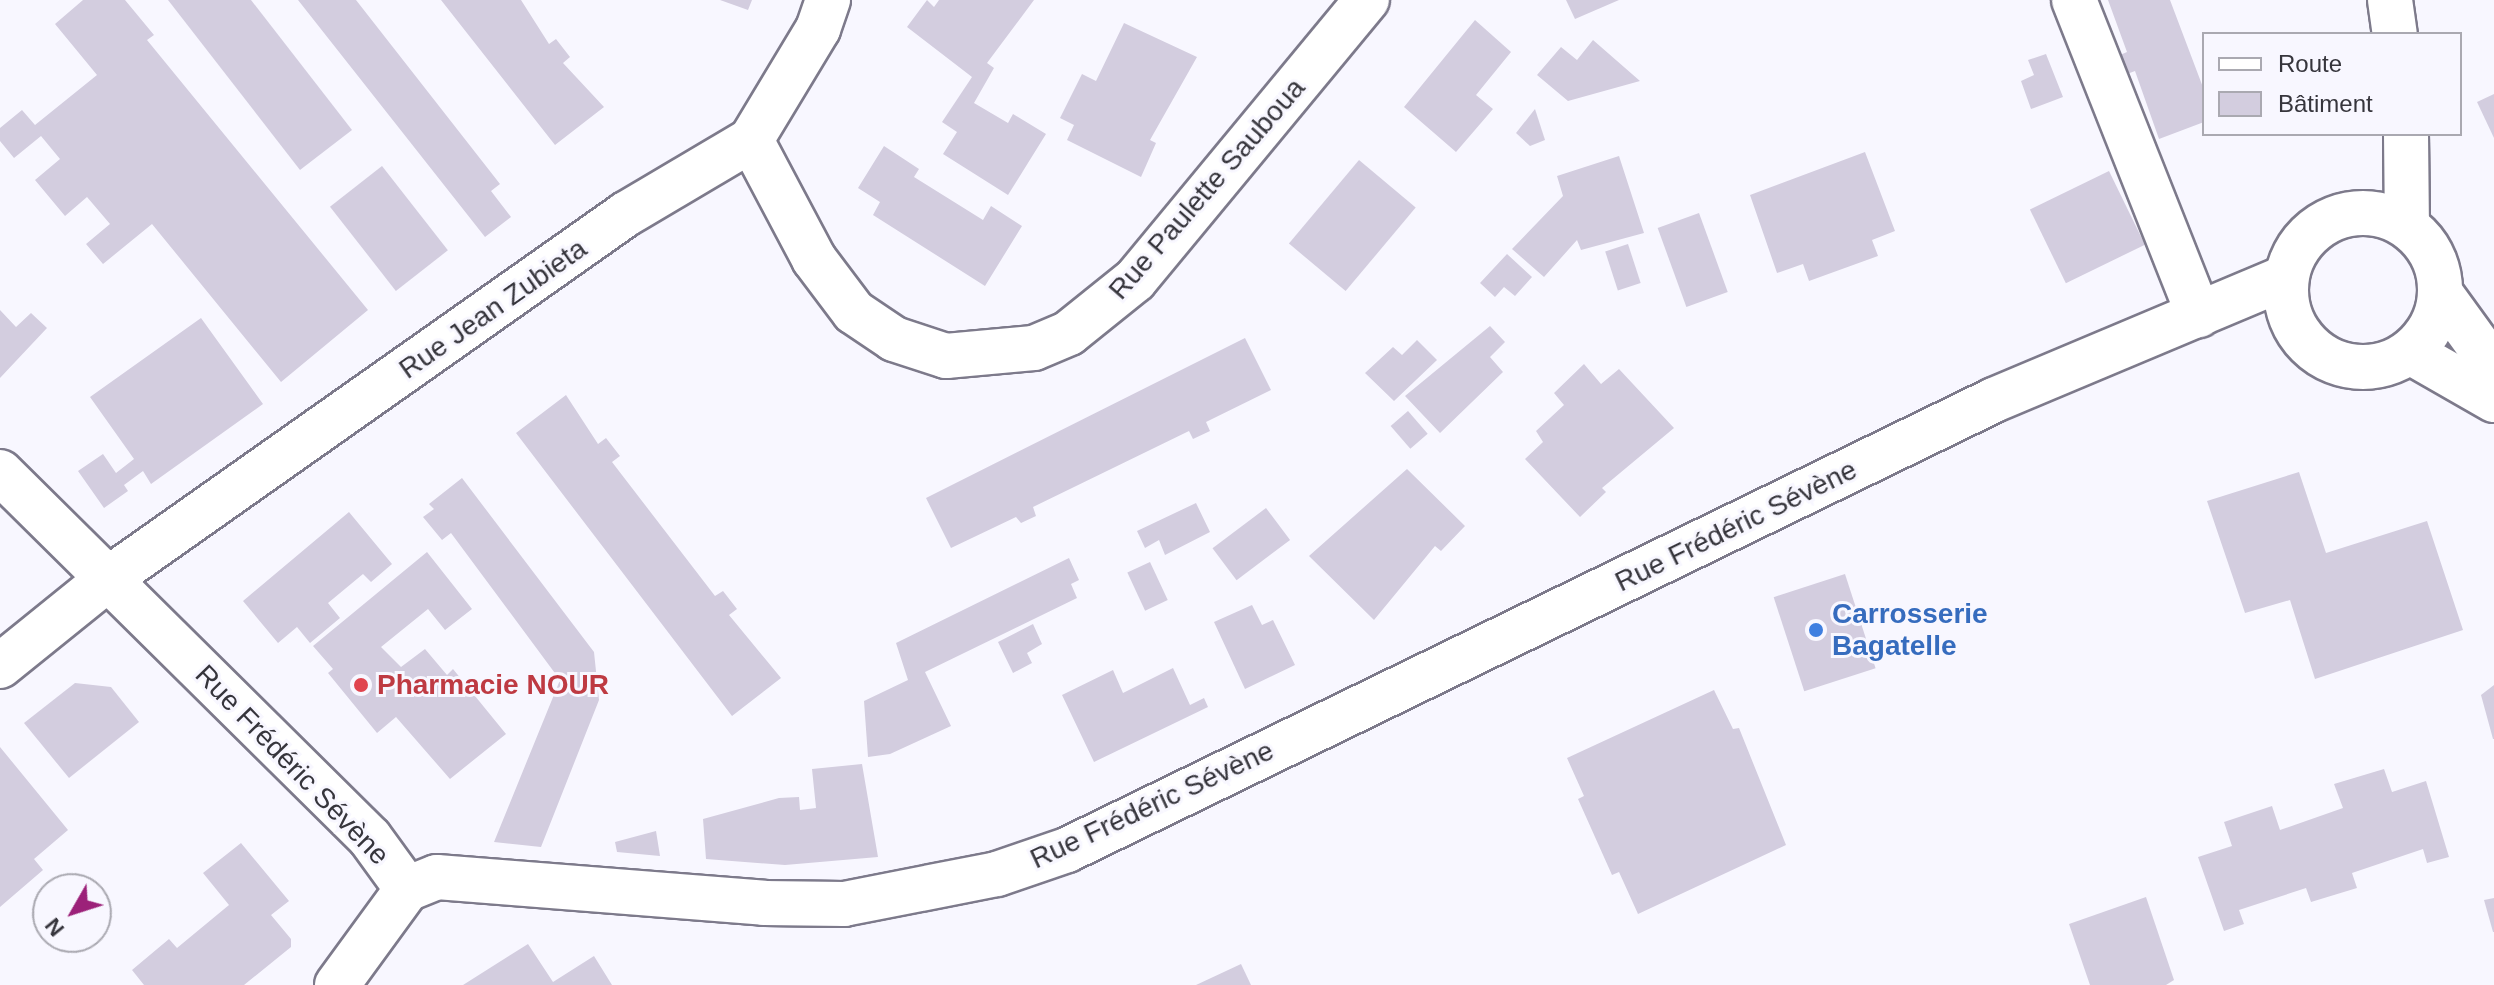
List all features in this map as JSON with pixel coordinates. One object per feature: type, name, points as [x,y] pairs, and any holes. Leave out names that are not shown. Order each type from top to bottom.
[{"type":"street","name":"Rue Jean Zubieta","points":[[0,666],[108,579],[626,214],[751,140],[818,29],[828,0]]},
{"type":"street","name":"Rue Paulette Sauboua","points":[[751,140],[814,259],[854,312],[894,339],[946,356],[1034,348],[1069,333],[1135,280],[1367,0]]},
{"type":"street","points":[[2074,0],[2199,315],[2298,333]]},
{"type":"street","points":[[2390,0],[2395,32]]},
{"type":"street","points":[[2356,212],[2396,136]]},
{"type":"street","points":[[2406,136],[2407,225]]},
{"type":"street","points":[[2356,212],[2382,215],[2407,225],[2426,244],[2438,268],[2441,294],[2431,326],[2410,352],[2371,368],[2330,360],[2298,333],[2290,316],[2286,277],[2310,233],[2331,219],[2356,212]]},
{"type":"street","name":"Rue Frédéric Sévène","points":[[0,472],[370,838],[407,889],[437,877],[764,903],[844,904],[997,874],[1067,850],[1994,400],[2102,351],[2199,315],[2286,277]]},
{"type":"street","points":[[2441,294],[2494,367]]},
{"type":"street","points":[[2410,352],[2494,400]]},
{"type":"street","points":[[337,985],[407,889]]},
{"type":"building","points":[[83,0],[125,0],[154,35],[147,40],[368,310],[281,382],[152,224],[103,264],[86,244],[110,224],[87,197],[65,216],[35,180],[60,159],[41,136],[14,158],[0,141],[0,128],[22,110],[35,125],[97,75],[55,24]]},
{"type":"building","points":[[168,0],[251,0],[352,130],[300,170]]},
{"type":"building","points":[[298,0],[356,0],[500,184],[491,191],[511,217],[485,237]]},
{"type":"building","points":[[441,0],[521,0],[549,44],[556,39],[570,57],[563,63],[604,107],[555,145]]},
{"type":"building","points":[[720,0],[752,0],[748,10]]},
{"type":"building","points":[[927,0],[934,7],[939,0],[1034,0],[987,63],[994,68],[974,103],[1008,123],[1013,114],[1046,134],[1008,195],[943,154],[957,132],[942,122],[972,77],[907,27]]},
{"type":"building","points":[[1566,0],[1619,0],[1575,19]]},
{"type":"building","points":[[2108,0],[2170,0],[2202,85],[2202,123],[2159,139],[2135,71],[2127,74],[2120,55],[2127,52]]},
{"type":"building","points":[[1475,20],[1511,52],[1476,95],[1493,109],[1456,152],[1404,107]]},
{"type":"building","points":[[1124,23],[1197,57],[1150,140],[1156,143],[1141,177],[1067,140],[1074,125],[1060,118],[1082,74],[1096,81]]},
{"type":"building","points":[[1593,40],[1640,81],[1568,101],[1537,75],[1561,47],[1577,60]]},
{"type":"building","points":[[2046,54],[2063,97],[2031,109],[2021,81],[2034,75],[2028,60]]},
{"type":"building","points":[[2494,94],[2494,138],[2477,102]]},
{"type":"building","points":[[1535,109],[1545,140],[1530,146],[1516,133]]},
{"type":"building","points":[[884,146],[919,169],[914,177],[983,220],[991,206],[1022,226],[985,286],[873,215],[880,202],[858,188]]},
{"type":"building","points":[[1865,152],[1895,231],[1872,240],[1878,256],[1809,281],[1803,264],[1777,273],[1750,195]]},
{"type":"building","points":[[1619,156],[1644,233],[1581,250],[1577,240],[1544,277],[1512,249],[1563,196],[1557,176]]},
{"type":"building","points":[[1359,160],[1416,208],[1346,291],[1289,243]]},
{"type":"building","points":[[382,166],[448,250],[396,291],[330,207]]},
{"type":"building","points":[[2109,171],[2145,245],[2066,283],[2030,210]]},
{"type":"building","points":[[1699,213],[1728,292],[1686,307],[1658,228]]},
{"type":"building","points":[[1628,244],[1641,283],[1618,290],[1605,251]]},
{"type":"building","points":[[1507,254],[1532,277],[1515,296],[1504,287],[1495,297],[1480,283]]},
{"type":"building","points":[[0,310],[16,327],[31,313],[47,328],[0,378]]},
{"type":"building","points":[[201,318],[263,404],[151,484],[143,471],[124,485],[128,491],[104,508],[78,471],[103,454],[116,473],[134,459],[90,397]]},
{"type":"building","points":[[1490,326],[1505,342],[1490,357],[1503,372],[1440,433],[1405,396]]},
{"type":"building","points":[[1245,338],[1271,390],[1206,422],[1210,431],[1193,439],[1189,431],[1033,507],[1036,516],[1021,523],[1016,517],[951,548],[926,498]]},
{"type":"building","points":[[1417,340],[1437,360],[1394,401],[1365,373],[1393,347],[1402,355]]},
{"type":"building","points":[[1584,364],[1601,384],[1619,369],[1674,428],[1602,488],[1606,492],[1580,517],[1525,459],[1543,442],[1536,431],[1564,405],[1554,393]]},
{"type":"building","points":[[566,395],[598,444],[606,438],[620,456],[612,462],[715,596],[723,591],[737,609],[729,615],[781,678],[732,716],[516,433]]},
{"type":"building","points":[[1408,411],[1428,434],[1410,449],[1391,426]]},
{"type":"building","points":[[1407,469],[1465,526],[1441,551],[1435,546],[1374,620],[1309,556]]},
{"type":"building","points":[[2299,472],[2326,553],[2427,521],[2463,630],[2315,679],[2290,600],[2245,613],[2207,501]]},
{"type":"building","points":[[462,478],[594,652],[599,700],[541,847],[494,842],[560,680],[451,533],[442,540],[423,517],[434,509],[429,504]]},
{"type":"building","points":[[1196,503],[1210,532],[1165,555],[1159,540],[1145,548],[1137,531]]},
{"type":"building","points":[[1266,508],[1290,540],[1237,580],[1212,548]]},
{"type":"building","points":[[349,512],[392,564],[371,582],[363,574],[328,603],[340,618],[310,643],[297,627],[278,643],[243,601]]},
{"type":"building","points":[[427,552],[472,609],[445,630],[428,609],[381,647],[401,667],[425,649],[447,675],[453,669],[506,734],[450,779],[396,717],[377,733],[328,673],[333,669],[313,646]]},
{"type":"building","points":[[1069,558],[1079,580],[1071,584],[1077,598],[925,672],[951,726],[890,754],[868,757],[864,701],[908,680],[896,643]]},
{"type":"building","points":[[1150,562],[1168,600],[1145,611],[1127,573]]},
{"type":"building","points":[[1845,574],[1876,668],[1804,691],[1774,597]]},
{"type":"building","points":[[1252,605],[1262,625],[1273,620],[1295,665],[1245,689],[1214,622]]},
{"type":"building","points":[[1033,624],[1042,644],[1027,653],[1032,663],[1013,673],[998,642]]},
{"type":"building","points":[[1173,668],[1190,705],[1204,698],[1208,707],[1094,762],[1062,695],[1113,670],[1123,693]]},
{"type":"building","points":[[75,683],[111,687],[139,722],[69,778],[24,723]]},
{"type":"building","points":[[2494,685],[2494,739],[2493,739],[2481,695]]},
{"type":"building","points":[[1714,690],[1733,729],[1739,728],[1786,845],[1638,914],[1619,872],[1612,875],[1578,799],[1584,796],[1567,758]]},
{"type":"building","points":[[0,747],[68,830],[34,859],[43,870],[32,873],[32,879],[0,907]]},
{"type":"building","points":[[862,764],[878,857],[785,865],[706,859],[703,819],[779,798],[799,797],[800,810],[816,808],[812,769]]},
{"type":"building","points":[[2384,769],[2392,792],[2426,781],[2449,857],[2427,863],[2423,849],[2352,873],[2357,888],[2311,902],[2306,888],[2239,910],[2244,924],[2224,931],[2198,857],[2232,846],[2224,822],[2272,806],[2280,830],[2343,808],[2334,784]]},
{"type":"building","points":[[656,831],[660,856],[617,852],[615,842]]},
{"type":"building","points":[[241,843],[289,901],[271,915],[291,939],[291,947],[244,985],[144,985],[132,970],[169,939],[177,948],[229,905],[203,873]]},
{"type":"building","points":[[2146,897],[2174,980],[2166,985],[2090,985],[2069,924]]},
{"type":"building","points":[[2494,898],[2494,932],[2493,932],[2484,900]]},
{"type":"building","points":[[528,944],[553,982],[594,956],[612,985],[463,985]]},
{"type":"building","points":[[1241,964],[1251,985],[1196,985]]},
{"type":"place","name":"Carrosserie Bagatelle","points":[[1816,630]]},
{"type":"place","name":"Pharmacie NOUR","points":[[361,685]]}]
